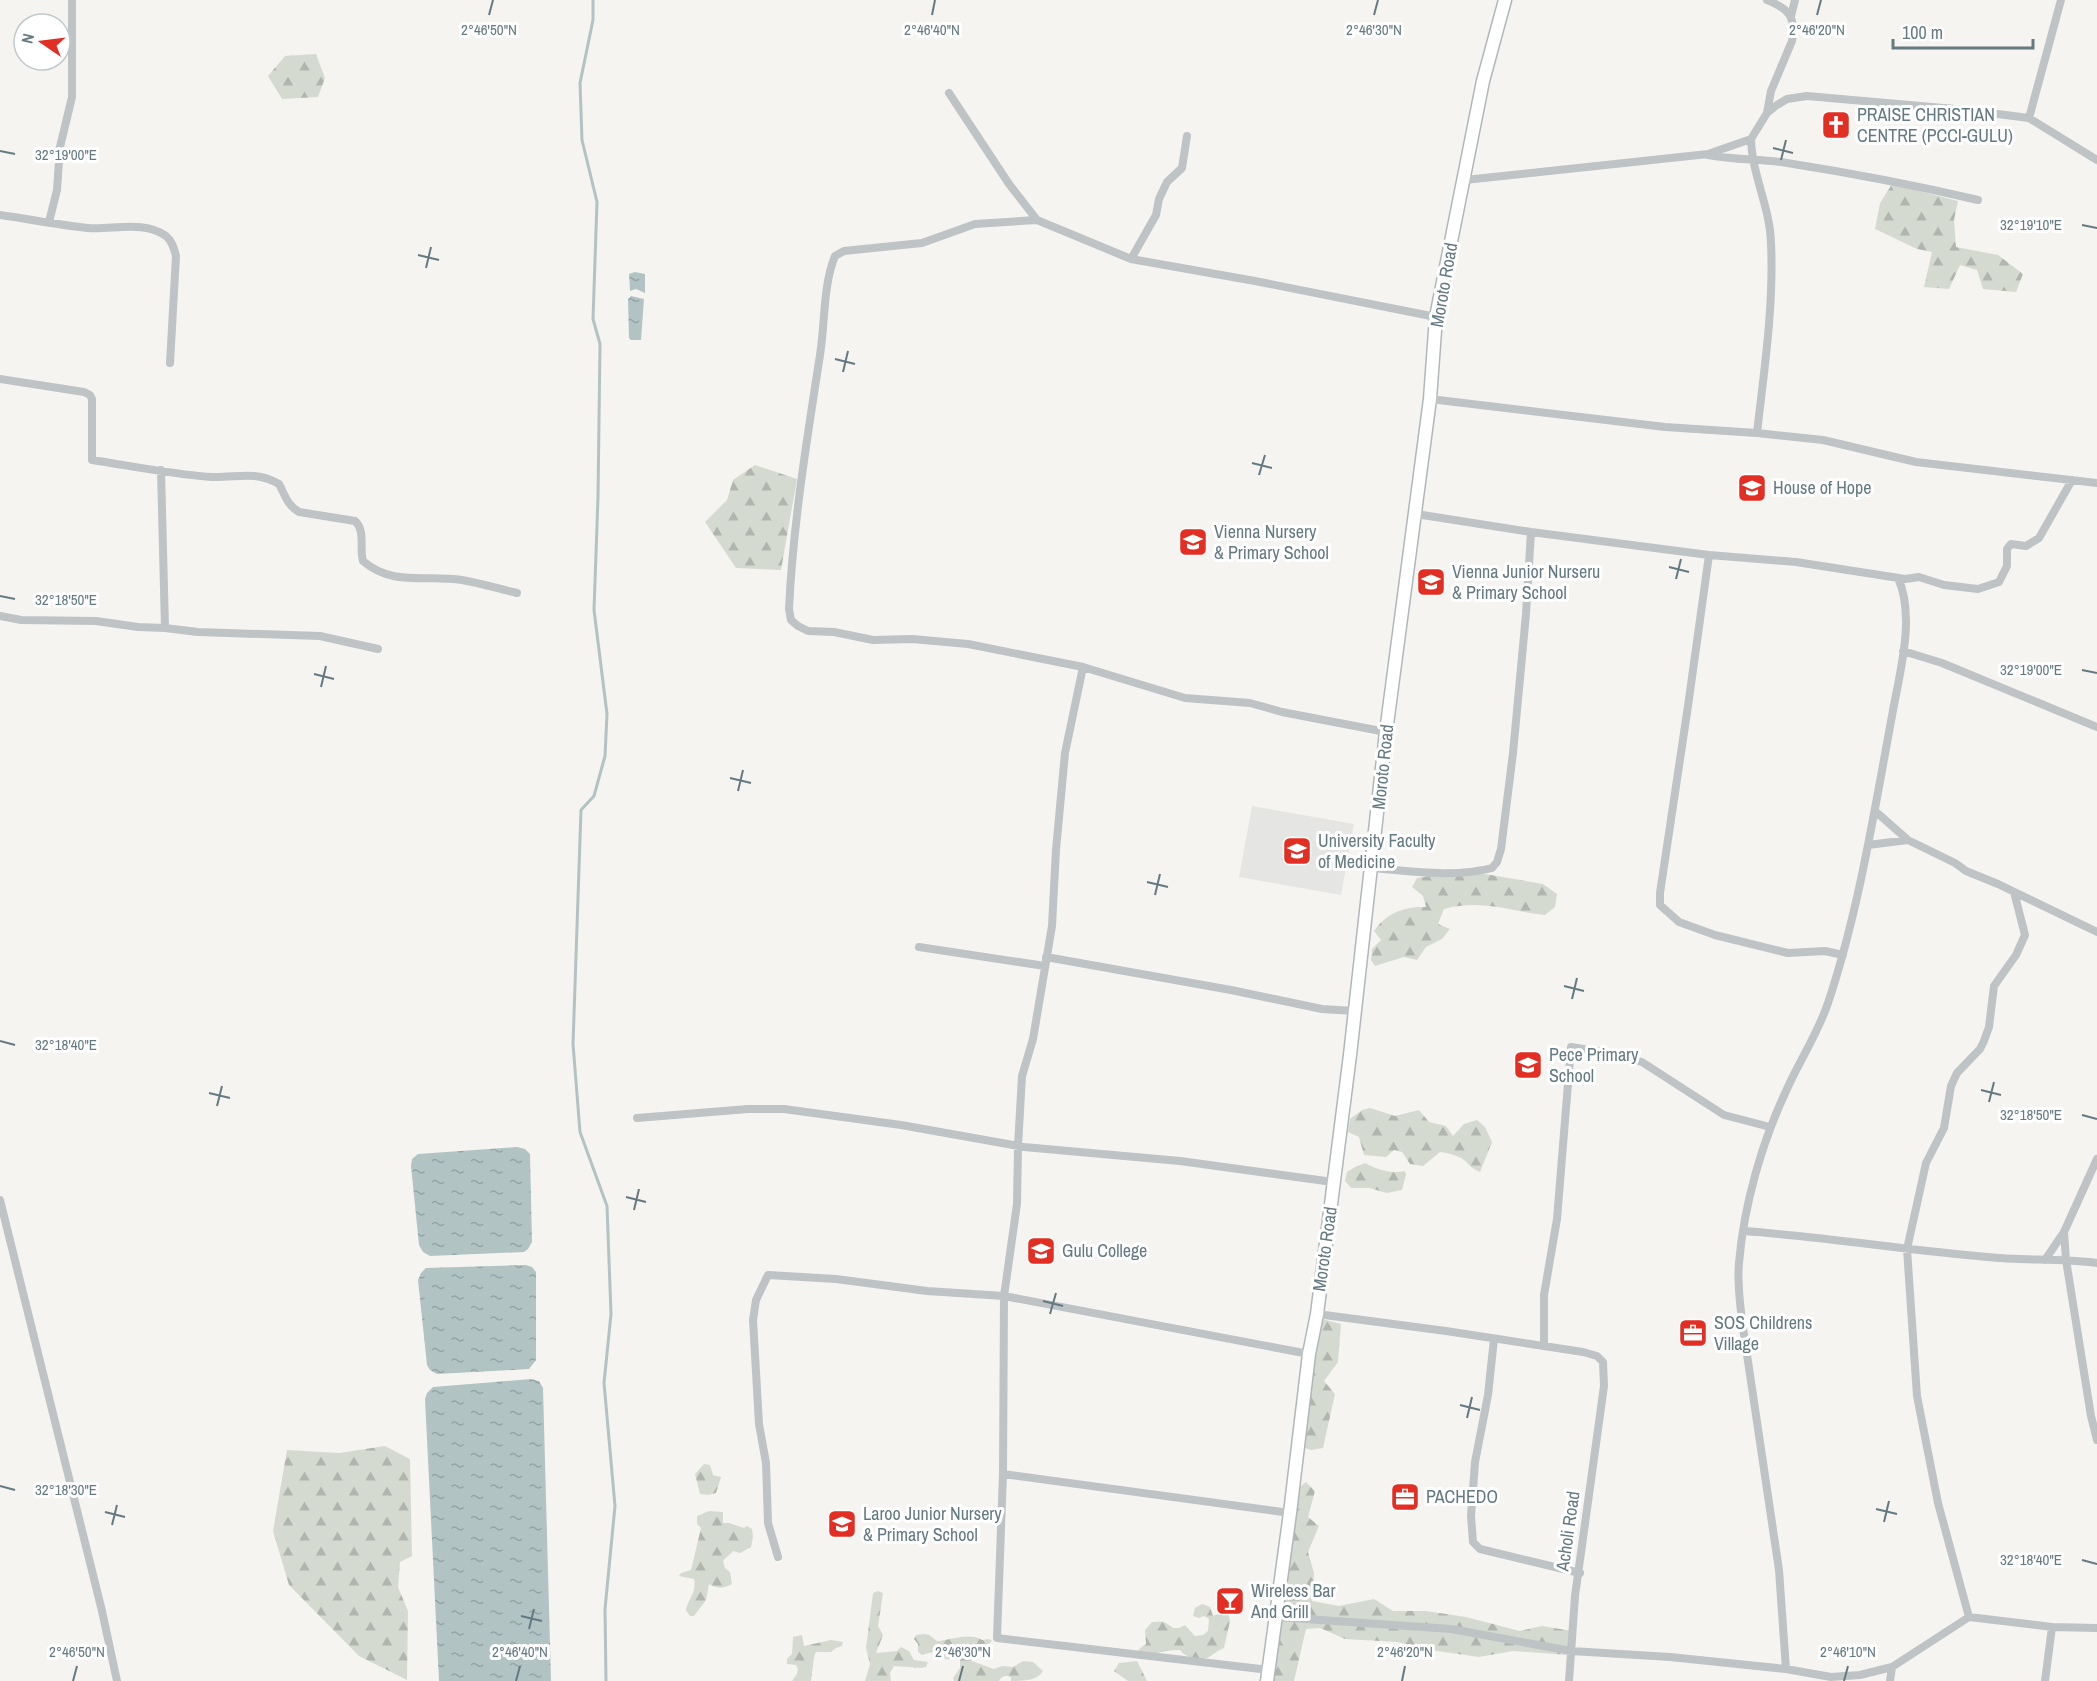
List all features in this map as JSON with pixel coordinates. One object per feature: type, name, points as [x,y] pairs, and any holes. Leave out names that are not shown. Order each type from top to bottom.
[{"type":"main road","name":"Moroto Road","points":[[1268,1676],[1309,1354],[1317,1314],[1334,1182],[1386,732],[1430,399],[1437,317],[1483,81],[1505,0]]},
{"type":"street","points":[[49,222],[57,190],[60,147],[72,97],[72,0]]},
{"type":"street","points":[[1757,433],[1767,349],[1771,242],[1769,219],[1752,159],[1751,139],[1767,113],[1772,91],[1792,41],[1793,22],[1789,12],[1767,0]]},
{"type":"street","points":[[1791,16],[1795,0]]},
{"type":"street","points":[[2029,118],[2061,0]]},
{"type":"street","points":[[950,93],[1008,184],[1037,220]]},
{"type":"street","points":[[1767,113],[1787,99],[1807,96],[2029,118],[2097,160]]},
{"type":"street","points":[[1131,259],[1156,215],[1159,199],[1167,183],[1182,168],[1186,136]]},
{"type":"street","points":[[1708,154],[1751,139]]},
{"type":"street","points":[[1465,180],[1708,154],[1885,179],[1977,200]]},
{"type":"street","points":[[0,215],[88,228],[139,227],[165,235],[172,242],[176,256],[170,363]]},
{"type":"street","points":[[1386,732],[1282,712],[1250,703],[1185,698],[1083,667],[961,642],[912,639],[873,640],[834,632],[808,631],[791,620],[789,609],[806,446],[830,274],[836,256],[844,251],[922,243],[975,224],[1037,220],[1131,259],[1437,317]]},
{"type":"street","points":[[0,379],[84,392],[90,395],[92,399],[92,460],[213,477],[245,474],[258,476],[279,484],[285,499],[299,512],[355,521],[361,530],[363,561],[380,574],[417,580],[462,580],[517,593]]},
{"type":"street","points":[[1430,399],[1665,427],[1757,433],[1843,444],[1916,462],[2097,483]]},
{"type":"street","points":[[161,470],[165,628]]},
{"type":"street","points":[[1416,514],[1531,532],[1709,555],[1796,562],[1910,580],[1921,577],[1932,582],[1978,589],[2000,582],[2007,566],[2007,549],[2011,544],[2026,546],[2039,538],[2072,480]]},
{"type":"street","points":[[1372,868],[1415,872],[1466,872],[1492,868],[1497,862],[1501,849],[1513,753],[1531,532]]},
{"type":"street","points":[[1709,555],[1660,905],[1679,922],[1715,935],[1788,953],[1825,951],[1843,955]]},
{"type":"street","points":[[1786,1669],[1779,1570],[1738,1284],[1739,1262],[1749,1206],[1770,1126],[1827,1006],[1843,955],[1869,846],[1903,651],[1905,603],[1898,578]]},
{"type":"street","points":[[0,616],[21,620],[96,621],[198,632],[320,636],[378,649]]},
{"type":"street","points":[[1903,651],[1942,663],[2097,727]]},
{"type":"street","points":[[1083,667],[1065,753],[1052,926],[1033,1039],[1022,1076],[1017,1204],[1004,1296],[1004,1474],[997,1638],[1268,1676]]},
{"type":"street","points":[[1875,811],[1908,840],[1966,871],[2097,932]]},
{"type":"street","points":[[1869,846],[1908,840]]},
{"type":"street","points":[[1969,1617],[1938,1503],[1917,1396],[1907,1248],[1926,1163],[1944,1128],[1951,1086],[1957,1073],[1980,1049],[1984,1041],[1989,1027],[1994,987],[2016,955],[2025,935],[2014,892]]},
{"type":"street","points":[[919,947],[1046,962],[1231,990],[1322,1009],[1354,1011]]},
{"type":"street","points":[[1317,1314],[1446,1330],[1544,1346],[1544,1295],[1557,1219],[1571,1047],[1642,1062],[1724,1115],[1770,1126]]},
{"type":"street","points":[[637,1118],[748,1109],[784,1109],[901,1125],[1018,1146],[1180,1161],[1334,1182]]},
{"type":"street","points":[[2045,1260],[2064,1232],[2097,1159]]},
{"type":"street","points":[[0,1200],[102,1611],[117,1681]]},
{"type":"street","points":[[1744,1231],[2028,1261],[2066,1260],[2097,1263]]},
{"type":"street","points":[[2064,1232],[2066,1260],[2091,1416],[2097,1440]]},
{"type":"street","points":[[778,1557],[768,1522],[753,1320],[756,1299],[767,1276],[809,1276],[927,1291],[1004,1296],[1309,1354]]},
{"type":"street","points":[[1494,1339],[1488,1395],[1475,1462],[1471,1516],[1473,1542],[1480,1549],[1580,1573]]},
{"type":"street","name":"Acholi Road","points":[[1544,1346],[1598,1356],[1603,1362],[1604,1370],[1604,1386],[1580,1573],[1575,1596],[1569,1681]]},
{"type":"street","points":[[1004,1474],[1290,1513]]},
{"type":"street","points":[[1277,1617],[1451,1629],[1571,1651],[1670,1657],[1786,1669],[1831,1677],[1860,1675],[1892,1667],[1969,1617],[2052,1628],[2097,1628]]},
{"type":"street","points":[[2045,1681],[2052,1628]]},
{"type":"street","points":[[1890,1681],[1892,1667]]},
{"type":"shaded area","name":"University Faculty of Medicine","points":[[1252,806],[1354,824],[1341,895],[1239,877]]},
{"type":"green space","points":[[316,54],[325,78],[318,97],[282,99],[268,76],[285,56]]},
{"type":"green space","points":[[1892,184],[1958,201],[1954,220],[1956,247],[1998,255],[2023,274],[2016,292],[1983,289],[1977,270],[1960,265],[1949,289],[1924,287],[1932,252],[1917,249],[1875,229],[1880,203]]},
{"type":"green space","points":[[755,465],[797,479],[781,570],[736,568],[705,522],[727,500],[733,480]]},
{"type":"green space","points":[[1448,873],[1485,874],[1543,884],[1557,894],[1555,907],[1545,915],[1483,905],[1444,909],[1438,924],[1450,929],[1442,939],[1426,947],[1417,960],[1404,957],[1375,966],[1371,960],[1372,949],[1381,940],[1374,931],[1390,915],[1403,909],[1426,907],[1423,896],[1412,887],[1417,878]]},
{"type":"green space","points":[[1370,1108],[1395,1116],[1419,1110],[1429,1122],[1446,1126],[1453,1136],[1464,1124],[1477,1120],[1485,1127],[1492,1142],[1480,1172],[1461,1158],[1443,1152],[1423,1166],[1410,1164],[1402,1152],[1394,1150],[1386,1157],[1364,1155],[1359,1137],[1348,1132],[1350,1119],[1362,1110]]},
{"type":"green space","points":[[1365,1163],[1385,1171],[1405,1171],[1402,1190],[1387,1193],[1369,1188],[1351,1188],[1345,1181],[1347,1172]]},
{"type":"green space","points":[[1318,1318],[1341,1324],[1338,1362],[1324,1381],[1335,1394],[1323,1448],[1311,1450],[1299,1446]]},
{"type":"green space","points":[[385,1446],[410,1459],[412,1556],[400,1562],[398,1587],[408,1611],[407,1680],[359,1656],[289,1585],[273,1531],[287,1450],[339,1453]]},
{"type":"green space","points":[[704,1464],[710,1465],[713,1475],[721,1477],[716,1493],[700,1494],[695,1474]]},
{"type":"green space","points":[[1306,1482],[1315,1491],[1308,1517],[1319,1526],[1308,1552],[1314,1573],[1312,1601],[1339,1606],[1374,1599],[1393,1611],[1426,1611],[1466,1617],[1520,1631],[1542,1626],[1572,1631],[1568,1655],[1513,1651],[1479,1657],[1430,1650],[1397,1642],[1345,1639],[1320,1628],[1306,1629],[1294,1681],[1267,1681],[1276,1633],[1287,1613],[1281,1604],[1298,1489]]},
{"type":"green space","points":[[709,1511],[723,1512],[723,1523],[744,1528],[747,1526],[752,1529],[753,1537],[751,1547],[740,1553],[733,1551],[723,1561],[725,1568],[730,1572],[732,1584],[720,1588],[709,1584],[706,1600],[694,1616],[690,1616],[686,1610],[693,1592],[694,1579],[679,1576],[691,1570],[701,1528],[697,1524],[697,1516]]},
{"type":"green space","points":[[878,1591],[883,1593],[878,1626],[883,1635],[876,1653],[897,1651],[901,1647],[909,1651],[914,1660],[928,1662],[926,1667],[921,1668],[894,1666],[890,1673],[891,1681],[865,1681],[870,1664],[866,1648],[873,1593]]},
{"type":"green space","points":[[1202,1604],[1210,1607],[1213,1616],[1228,1612],[1230,1621],[1224,1648],[1207,1658],[1199,1659],[1188,1656],[1180,1650],[1148,1653],[1138,1650],[1146,1644],[1145,1630],[1152,1622],[1163,1622],[1173,1628],[1185,1625],[1195,1636],[1203,1635],[1208,1631],[1209,1619],[1204,1616],[1199,1618],[1193,1616],[1195,1608]]},
{"type":"green space","points":[[924,1634],[937,1641],[966,1637],[989,1639],[992,1641],[986,1647],[971,1651],[972,1661],[994,1669],[1002,1666],[1013,1667],[1023,1661],[1033,1662],[1043,1671],[1033,1679],[1025,1680],[1011,1681],[1011,1677],[1005,1676],[999,1681],[954,1681],[953,1678],[960,1668],[960,1660],[945,1659],[942,1652],[936,1651],[922,1655],[918,1652],[918,1644],[914,1639],[916,1635]]},
{"type":"green space","points":[[802,1635],[804,1646],[831,1640],[843,1642],[842,1646],[831,1652],[816,1652],[811,1681],[792,1681],[798,1670],[796,1665],[787,1664],[787,1659],[792,1654],[793,1637]]},
{"type":"green space","points":[[1137,1661],[1147,1681],[1128,1681],[1114,1671],[1119,1663]]},
{"type":"water","points":[[635,272],[645,274],[645,293],[636,289],[630,291],[629,274]]},
{"type":"water","points":[[631,296],[644,299],[641,340],[629,338],[628,299]]},
{"type":"water","points":[[517,1147],[525,1149],[530,1154],[532,1242],[528,1249],[524,1252],[430,1256],[423,1252],[419,1245],[412,1159],[418,1154]]},
{"type":"water","points":[[526,1265],[532,1267],[536,1272],[536,1360],[529,1369],[437,1374],[430,1370],[427,1365],[418,1280],[421,1273],[426,1268]]},
{"type":"water","points":[[531,1379],[539,1381],[543,1388],[551,1681],[439,1681],[425,1399],[433,1387]]},
{"type":"waterway","points":[[593,0],[593,20],[580,83],[582,140],[597,202],[593,319],[600,344],[594,610],[607,714],[605,756],[594,796],[581,810],[573,1044],[580,1132],[607,1206],[611,1314],[604,1383],[615,1506],[605,1609],[606,1681]]},
{"type":"place","name":"PRAISE CHRISTIAN CENTRE (PCCI-GULU)","points":[[1836,125]]},
{"type":"place","name":"House of Hope","points":[[1752,488]]},
{"type":"place","name":"Vienna Nursery & Primary School","points":[[1193,542]]},
{"type":"place","name":"Vienna Junior Nurseru & Primary School","points":[[1431,582]]},
{"type":"place","name":"University Faculty of Medicine","points":[[1297,851]]},
{"type":"place","name":"Pece Primary School","points":[[1528,1065]]},
{"type":"place","name":"Gulu College","points":[[1041,1251]]},
{"type":"place","name":"SOS Childrens Village","points":[[1693,1333]]},
{"type":"place","name":"PACHEDO","points":[[1405,1497]]},
{"type":"place","name":"Laroo Junior Nursery & Primary School","points":[[842,1524]]},
{"type":"place","name":"Wireless Bar And Grill","points":[[1230,1601]]}]
